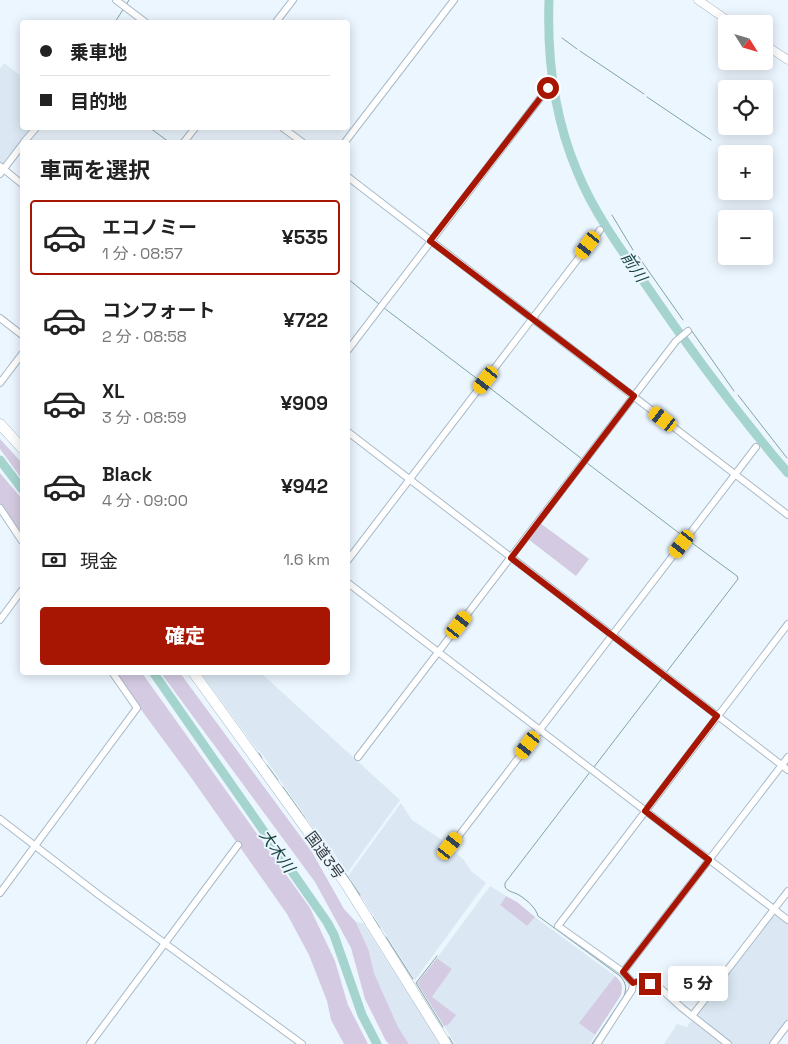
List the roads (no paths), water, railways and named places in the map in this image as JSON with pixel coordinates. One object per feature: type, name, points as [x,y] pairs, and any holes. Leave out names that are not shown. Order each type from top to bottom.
[{"type":"highway","points":[[0,424],[20,446]]},
{"type":"highway","name":"国道3号","points":[[195,675],[346,884],[446,1044]]},
{"type":"street","points":[[278,20],[293,0]]},
{"type":"street","points":[[347,140],[454,0]]},
{"type":"street","points":[[698,0],[720,15]]},
{"type":"street","points":[[119,2],[142,20]]},
{"type":"street","points":[[773,50],[788,60]]},
{"type":"street","points":[[350,347],[548,88]]},
{"type":"street","points":[[26,140],[34,130]]},
{"type":"street","points":[[186,140],[194,130]]},
{"type":"street","points":[[285,130],[299,140]]},
{"type":"street","points":[[20,148],[1,170],[20,183]]},
{"type":"street","points":[[350,179],[788,515]]},
{"type":"street","points":[[350,557],[600,230]]},
{"type":"street","points":[[0,318],[20,333]]},
{"type":"street","points":[[358,757],[676,340],[688,331]]},
{"type":"street","points":[[0,383],[20,357]]},
{"type":"street","points":[[350,434],[788,770]]},
{"type":"street","points":[[450,846],[756,448]]},
{"type":"street","points":[[0,508],[20,539]]},
{"type":"street","points":[[350,585],[788,920]]},
{"type":"street","points":[[0,620],[20,593]]},
{"type":"street","points":[[633,983],[623,972],[558,926],[788,624]]},
{"type":"street","points":[[0,893],[137,708],[114,675]]},
{"type":"street","points":[[623,972],[788,757]]},
{"type":"street","points":[[0,819],[294,1042],[302,1044]]},
{"type":"street","points":[[90,1044],[238,845]]},
{"type":"street","points":[[692,1016],[788,891]]},
{"type":"street","points":[[633,983],[642,980],[659,986],[692,1016],[728,1044]]},
{"type":"street","points":[[596,1044],[632,990],[633,983]]},
{"type":"street","points":[[773,1044],[788,1024]]},
{"type":"waterway","points":[[126,5],[129,0]]},
{"type":"waterway","name":"前川","points":[[549,0],[549,44],[554,87],[569,151],[583,186],[616,242],[695,355],[788,473]]},
{"type":"waterway","points":[[116,20],[124,8]]},
{"type":"waterway","points":[[562,38],[577,49]]},
{"type":"waterway","points":[[580,51],[644,94]]},
{"type":"waterway","points":[[647,97],[711,140]]},
{"type":"waterway","points":[[153,130],[166,140]]},
{"type":"waterway","points":[[612,215],[633,250]]},
{"type":"waterway","points":[[638,256],[683,320]]},
{"type":"waterway","points":[[350,281],[379,304]]},
{"type":"waterway","points":[[384,308],[480,381]]},
{"type":"waterway","points":[[689,327],[734,391]]},
{"type":"waterway","points":[[486,385],[582,459]]},
{"type":"waterway","points":[[738,395],[787,458]]},
{"type":"waterway","name":"大木川","points":[[0,460],[20,486]]},
{"type":"waterway","points":[[587,463],[683,536]]},
{"type":"waterway","points":[[665,674],[738,579],[737,576],[688,540]]},
{"type":"waterway","name":"大木川","points":[[155,675],[327,922],[334,935],[362,1015],[377,1044]]},
{"type":"waterway","points":[[594,767],[663,677]]},
{"type":"waterway","points":[[259,753],[262,758]]},
{"type":"waterway","points":[[267,765],[278,780]]},
{"type":"waterway","points":[[590,772],[505,883],[505,887],[525,899],[538,916],[620,976],[624,981],[626,988],[624,996],[592,1044]]},
{"type":"waterway","points":[[283,787],[305,818]]},
{"type":"waterway","points":[[329,849],[337,861]]},
{"type":"waterway","points":[[343,870],[360,895]]},
{"type":"waterway","points":[[373,917],[380,928]]},
{"type":"waterway","points":[[386,937],[413,979]]},
{"type":"waterway","points":[[437,956],[416,983],[443,1027]]},
{"type":"waterway","points":[[286,1036],[292,1040]]},
{"type":"waterway","points":[[449,1037],[453,1044]]}]
